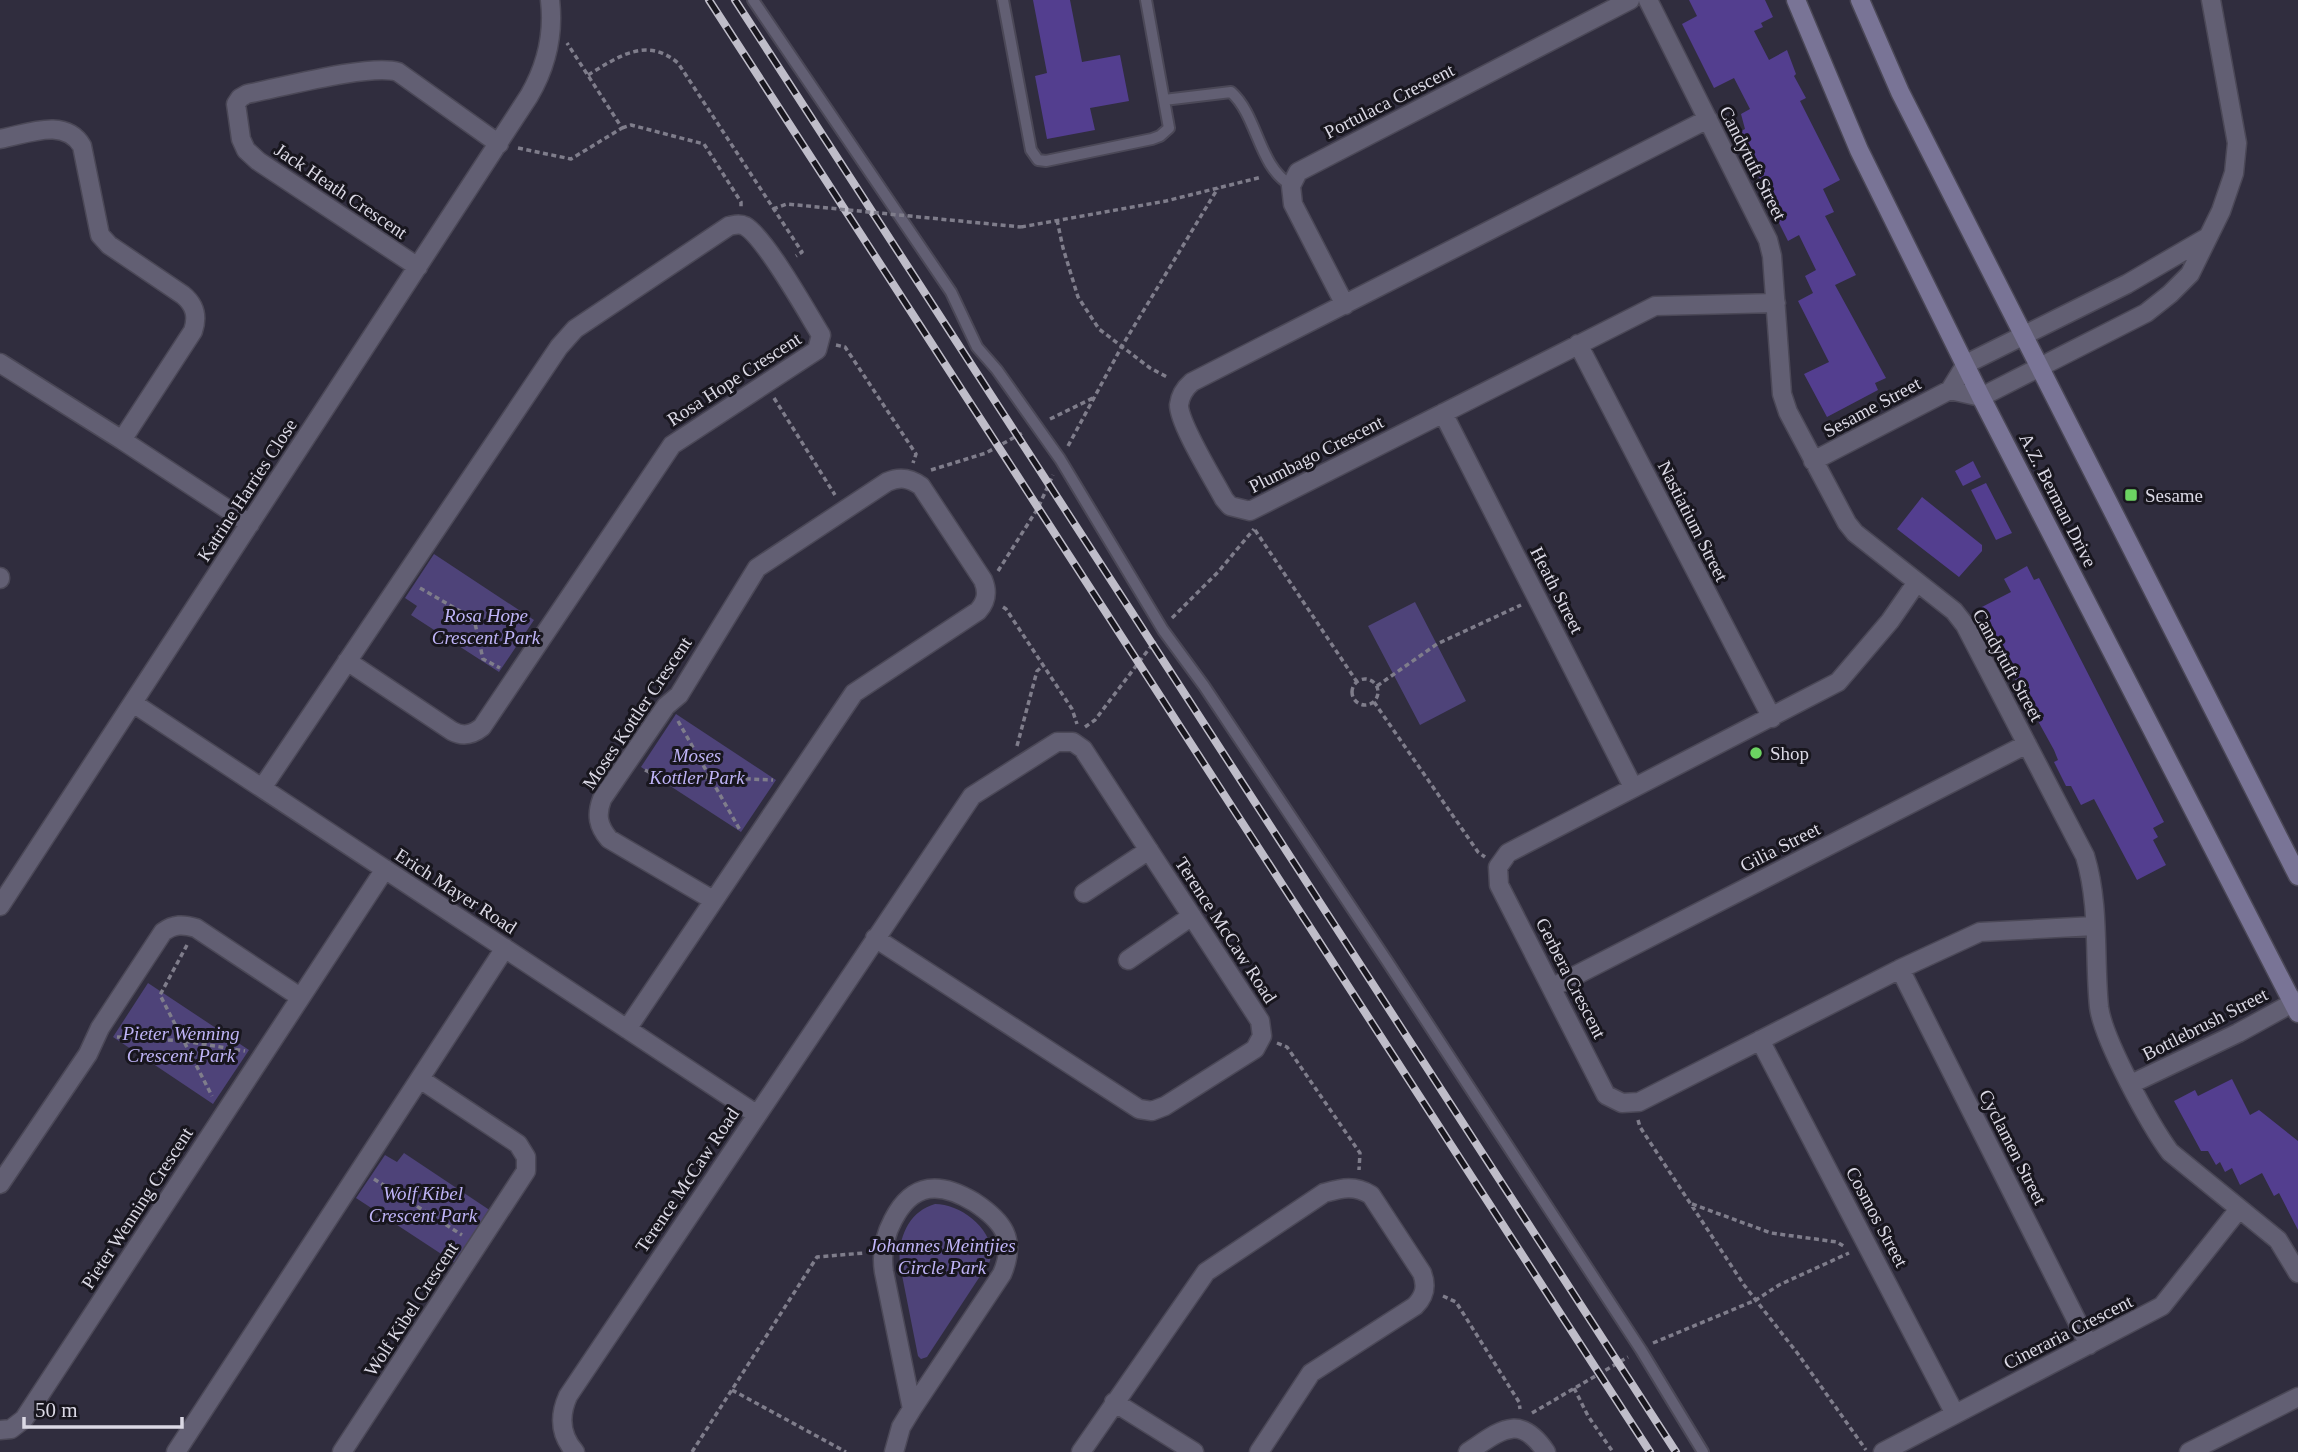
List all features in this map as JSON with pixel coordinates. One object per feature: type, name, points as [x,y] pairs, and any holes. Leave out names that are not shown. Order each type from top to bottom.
[{"type":"main road","name":"A.Z. Berman Drive","points":[[1796,0],[1859,150],[1981,397],[2296,1005]]},
{"type":"main road","points":[[1860,0],[1900,92],[2298,876]]},
{"type":"street","name":"Katrine Harries Close","points":[[0,906],[418,267],[505,145],[546,61],[550,35],[550,0]]},
{"type":"street","name":"Portulaca Crescent","points":[[1284,179],[1630,0]]},
{"type":"street","name":"Candytuft Street","points":[[1648,0],[1768,240],[1776,303],[1779,379],[1788,412],[1847,523],[1954,611],[1965,625],[2085,856],[2091,881],[2102,1023],[2131,1084],[2170,1152],[2278,1240],[2298,1273]]},
{"type":"street","points":[[1981,397],[2146,313],[2190,274],[2221,211],[2235,173],[2237,143],[2211,0]]},
{"type":"street","name":"Jack Heath Crescent","points":[[418,267],[258,162],[246,150],[241,139],[236,104],[240,98],[247,94],[369,70],[390,69],[505,145]]},
{"type":"street","points":[[1187,386],[1708,119]]},
{"type":"street","points":[[0,139],[56,129],[73,134],[82,146],[100,235],[192,304],[196,317],[192,331],[122,440]]},
{"type":"street","points":[[1284,179],[1293,204],[1345,305]]},
{"type":"street","name":"Rosa Hope Crescent","points":[[262,788],[347,661],[559,347],[575,329],[729,226],[739,224],[748,228],[779,267],[821,335],[821,342],[813,354],[671,444],[482,727],[464,735],[452,731],[347,661]]},
{"type":"street","points":[[1966,364],[2127,284],[2206,238]]},
{"type":"street","name":"Plumbago Crescent","points":[[1187,386],[1180,400],[1181,416],[1224,499],[1230,506],[1250,511],[1655,306],[1776,303]]},
{"type":"street","name":"Nastiatium Street","points":[[1578,344],[1772,718]]},
{"type":"street","points":[[0,363],[250,524]]},
{"type":"street","name":"Sesame Street","points":[[1814,461],[1950,390],[1966,364]]},
{"type":"street","name":"Sesame Street","points":[[1950,390],[1981,397]]},
{"type":"street","name":"Heath Street","points":[[1443,413],[1633,787]]},
{"type":"street","points":[[627,1029],[854,693],[978,611],[985,600],[985,586],[976,569],[921,486],[906,478]]},
{"type":"street","name":"Moses Kottler Crescent","points":[[713,901],[609,839],[603,832],[598,815],[599,807],[666,706],[679,695],[757,568],[887,482],[906,478]]},
{"type":"street","name":"Gerbera Crescent","points":[[1639,1102],[1622,1103],[1606,1095],[1499,885],[1498,867],[1508,853],[1838,682],[1890,621],[1917,582]]},
{"type":"street","name":"Erich Mayer Road","points":[[133,703],[756,1114]]},
{"type":"street","name":"Terence McCaw Road","points":[[575,1452],[565,1437],[562,1426],[568,1396],[875,938],[972,796],[1056,742],[1078,744],[1260,1021],[1262,1036]]},
{"type":"street","name":"Gilia Street","points":[[1553,987],[2027,744]]},
{"type":"street","points":[[1084,893],[1149,850]]},
{"type":"street","name":"Pieter Wenning Crescent","points":[[0,1430],[11,1429],[24,1419],[384,869]]},
{"type":"street","points":[[1128,960],[1192,916]]},
{"type":"street","points":[[0,1184],[88,1054],[100,1028],[163,932],[178,925],[196,928],[300,998]]},
{"type":"street","points":[[1639,1102],[1900,969],[1980,932],[2095,926]]},
{"type":"street","points":[[875,938],[1139,1109],[1152,1111],[1165,1106],[1255,1049],[1262,1036]]},
{"type":"street","points":[[176,1452],[505,948]]},
{"type":"street","name":"Cyclamen Street","points":[[1900,969],[2089,1345]]},
{"type":"street","name":"Bottlebrush Street","points":[[2131,1084],[2296,1005]]},
{"type":"street","name":"Cosmos Street","points":[[1760,1040],[1955,1413]]},
{"type":"street","name":"Wolf Kibel Crescent","points":[[342,1452],[526,1171],[526,1157],[518,1144],[420,1079]]},
{"type":"street","points":[[1081,1452],[1206,1272],[1324,1193],[1344,1187],[1359,1188],[1371,1195],[1386,1217],[1422,1273],[1425,1289],[1415,1306],[1311,1373],[1259,1452]]},
{"type":"street","points":[[894,1452],[901,1427],[1002,1274],[1009,1252],[1004,1230],[992,1213],[956,1191],[937,1188],[919,1192],[903,1204],[889,1228],[883,1252],[884,1272],[912,1409]]},
{"type":"street","name":"Cineraria Crescent","points":[[1883,1452],[2162,1306],[2239,1209]]},
{"type":"street","points":[[2189,1452],[2298,1397]]},
{"type":"street","points":[[1114,1402],[1194,1452]]},
{"type":"street","points":[[1468,1452],[1500,1432],[1518,1429],[1536,1437],[1546,1452]]},
{"type":"lane","points":[[753,0],[951,292],[977,347],[997,370],[1060,459],[1163,630],[1211,696],[1387,961],[1641,1350],[1703,1452]]},
{"type":"lane","points":[[1003,0],[1031,150],[1038,160],[1045,161],[1160,136],[1168,128],[1146,0]]},
{"type":"lane","points":[[1164,100],[1231,92],[1284,179]]},
{"type":"path","points":[[564,37],[622,128]]},
{"type":"path","points":[[588,75],[628,53],[649,50],[672,58],[683,69],[802,252]]},
{"type":"path","points":[[505,145],[571,159],[631,125],[704,144],[741,202]]},
{"type":"path","points":[[773,209],[787,204],[1021,226],[1166,201],[1218,188],[1284,179]]},
{"type":"path","points":[[1080,731],[1072,709],[1006,609],[985,600],[997,572],[1038,508],[1060,459],[1122,346],[1218,188]]},
{"type":"path","points":[[1057,220],[1078,297],[1099,329],[1150,368],[1187,386]]},
{"type":"path","points":[[821,342],[845,347],[916,454],[906,478]]},
{"type":"path","points":[[773,397],[838,500]]},
{"type":"path","points":[[906,478],[986,453],[1094,397]]},
{"type":"path","points":[[1254,529],[1357,682]]},
{"type":"path","points":[[403,578],[474,619],[483,659],[515,676]]},
{"type":"path","points":[[1377,686],[1437,644],[1527,602]]},
{"type":"path","points":[[1021,765],[1017,744],[1037,671],[1043,666]]},
{"type":"path","points":[[1368,679],[1377,686],[1377,698],[1374,702],[1363,705],[1353,699],[1353,687],[1357,682],[1368,679]]},
{"type":"path","points":[[1374,702],[1478,852]]},
{"type":"path","points":[[666,706],[680,723],[743,835],[753,842]]},
{"type":"path","points":[[628,760],[655,775],[771,779],[789,788]]},
{"type":"path","points":[[196,928],[160,995],[213,1098],[228,1108]]},
{"type":"path","points":[[100,1028],[120,1039],[184,1041],[247,1051],[261,1057]]},
{"type":"path","points":[[1262,1036],[1287,1047],[1360,1153],[1359,1188]]},
{"type":"path","points":[[1639,1102],[1637,1118],[1640,1127],[1756,1300],[1867,1452]]},
{"type":"path","points":[[370,1176],[470,1241]]},
{"type":"path","points":[[1425,1289],[1456,1302],[1519,1402],[1522,1418],[1541,1410],[1598,1372],[1652,1343],[1756,1300],[1791,1279],[1854,1251],[1837,1242],[1771,1233],[1690,1203]]},
{"type":"path","points":[[692,1452],[817,1257],[883,1252]]},
{"type":"path","points":[[1574,1388],[1588,1416],[1613,1452]]},
{"type":"path","points":[[732,1390],[846,1452]]},
{"type":"green space","name":"Rosa Hope Crescent Park","points":[[434,554],[534,620],[499,672],[411,615],[417,606],[405,598]]},
{"type":"green space","points":[[1415,602],[1466,701],[1420,725],[1368,626]]},
{"type":"green space","name":"Moses Kottler Park","points":[[676,714],[776,780],[741,832],[641,767]]},
{"type":"green space","name":"Pieter Wenning Crescent Park","points":[[148,983],[249,1050],[213,1104],[113,1037]]},
{"type":"green space","name":"Wolf Kibel Crescent Park","points":[[404,1153],[491,1211],[455,1263],[356,1198],[385,1155],[397,1162]]},
{"type":"green space","name":"Johannes Meintjies Circle Park","points":[[935,1204],[956,1209],[976,1222],[989,1240],[991,1250],[990,1261],[927,1357],[921,1359],[918,1356],[900,1255],[907,1227],[918,1213]]},
{"type":"building","points":[[1033,0],[1070,0],[1082,62],[1120,55],[1129,101],[1090,108],[1095,130],[1047,139],[1035,76],[1047,73]]},
{"type":"building","points":[[1689,0],[1765,0],[1773,17],[1761,23],[1763,27],[1754,31],[1769,60],[1787,50],[1796,74],[1794,76],[1806,98],[1800,101],[1840,180],[1823,189],[1834,212],[1825,216],[1856,275],[1835,285],[1886,378],[1875,383],[1878,390],[1827,417],[1804,374],[1829,362],[1798,301],[1813,293],[1805,276],[1816,270],[1799,235],[1788,241],[1737,133],[1745,129],[1741,114],[1750,109],[1734,78],[1714,88],[1682,24],[1697,16]]},
{"type":"building","points":[[1973,461],[1981,477],[1963,486],[1955,471]]},
{"type":"building","points":[[1986,483],[2012,533],[1996,540],[1971,490]]},
{"type":"building","points":[[1922,497],[1982,545],[1982,551],[1959,577],[1897,529]]},
{"type":"building","points":[[2027,566],[2034,580],[2039,578],[2164,822],[2153,828],[2158,837],[2153,840],[2166,865],[2137,880],[2094,799],[2081,805],[2071,786],[2066,786],[2054,762],[2058,760],[2054,750],[1980,608],[2011,592],[2004,579]]},
{"type":"building","points":[[2232,1079],[2250,1115],[2259,1110],[2298,1141],[2298,1230],[2279,1193],[2274,1196],[2262,1173],[2240,1185],[2232,1168],[2225,1172],[2220,1162],[2216,1165],[2208,1151],[2201,1151],[2174,1101],[2195,1090],[2198,1096]]},
{"type":"railway","points":[[709,0],[1650,1452]]},
{"type":"railway","points":[[735,0],[1676,1452]]},
{"type":"place","name":"Sesame","points":[[2131,495]]},
{"type":"place","name":"Shop","points":[[1756,753]]}]
